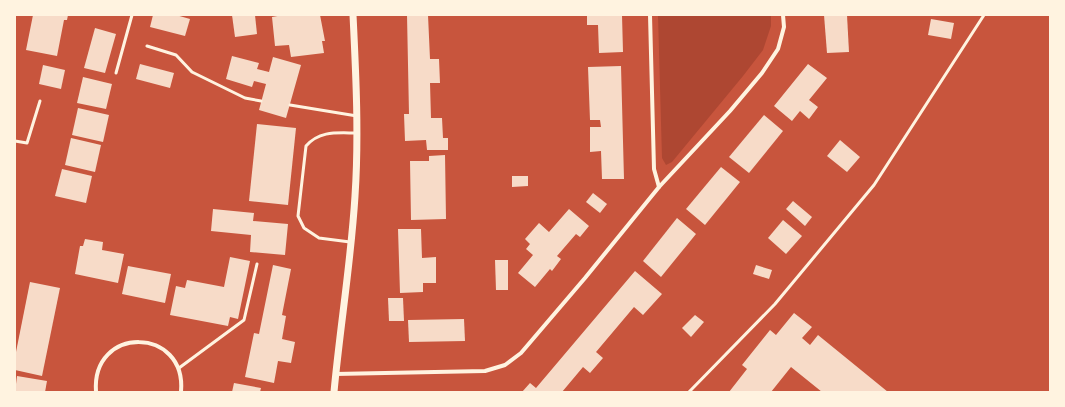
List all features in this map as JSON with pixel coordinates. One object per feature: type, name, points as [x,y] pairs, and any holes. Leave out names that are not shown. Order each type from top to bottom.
[{"type":"street","points":[[334,392],[355,197],[357,116],[353,15]]},
{"type":"street","points":[[650,15],[654,169],[659,188]]},
{"type":"street","points":[[336,374],[485,371],[505,365],[521,353],[659,188],[762,73],[778,49],[784,27],[783,15]]},
{"type":"street","points":[[96,392],[95,381],[99,367],[106,355],[118,346],[131,342],[145,342],[159,346],[171,355],[179,368],[182,382],[181,392]]},
{"type":"lane","points":[[116,73],[132,15]]},
{"type":"lane","points":[[689,392],[775,304],[874,185],[984,15]]},
{"type":"lane","points":[[147,46],[176,55],[192,72],[245,98],[261,101]]},
{"type":"lane","points":[[15,141],[26,143],[40,101]]},
{"type":"lane","points":[[290,105],[357,116]]},
{"type":"lane","points":[[351,242],[319,238],[304,228],[298,216],[306,146],[311,141],[325,134],[357,133]]},
{"type":"lane","points":[[179,368],[244,320],[257,264]]},
{"type":"shaded area","points":[[658,15],[771,15],[771,26],[763,50],[672,162],[666,165],[662,158]]},
{"type":"building","points":[[33,15],[68,15],[67,20],[64,20],[57,56],[26,50]]},
{"type":"building","points":[[153,15],[176,15],[190,19],[185,36],[150,27]]},
{"type":"building","points":[[232,15],[255,15],[257,34],[235,37]]},
{"type":"building","points":[[283,15],[320,15],[325,41],[322,41],[324,53],[291,57],[289,45],[275,46],[272,17]]},
{"type":"building","points":[[407,15],[428,15],[430,59],[439,59],[440,83],[430,83],[431,118],[442,118],[443,138],[448,138],[448,150],[427,150],[426,140],[405,141],[404,114],[409,114]]},
{"type":"building","points":[[587,15],[622,15],[623,52],[599,53],[598,25],[587,25]]},
{"type":"building","points":[[824,15],[847,15],[849,52],[827,53]]},
{"type":"building","points":[[931,19],[954,23],[951,39],[928,35]]},
{"type":"building","points":[[95,28],[116,34],[105,73],[84,68]]},
{"type":"building","points":[[232,56],[259,63],[257,69],[269,72],[273,57],[301,65],[286,118],[259,110],[266,84],[254,81],[252,87],[226,79]]},
{"type":"building","points":[[140,64],[174,73],[170,88],[136,79]]},
{"type":"building","points":[[808,64],[827,78],[809,100],[818,107],[809,119],[800,111],[792,121],[774,106]]},
{"type":"building","points":[[43,65],[65,70],[61,89],[39,84]]},
{"type":"building","points":[[621,66],[624,179],[602,179],[601,151],[590,152],[590,127],[601,127],[600,120],[590,120],[588,67]]},
{"type":"building","points":[[83,77],[112,84],[106,109],[77,103]]},
{"type":"building","points":[[78,108],[109,115],[103,142],[72,135]]},
{"type":"building","points":[[764,115],[783,131],[749,173],[729,157]]},
{"type":"building","points":[[257,124],[296,128],[288,205],[249,201]]},
{"type":"building","points":[[71,138],[101,145],[95,172],[65,165]]},
{"type":"building","points":[[840,140],[860,157],[847,172],[827,156]]},
{"type":"building","points":[[445,155],[446,219],[411,220],[410,161],[429,161],[429,156]]},
{"type":"building","points":[[721,167],[740,182],[705,225],[686,209]]},
{"type":"building","points":[[62,169],[92,176],[86,203],[55,196]]},
{"type":"building","points":[[512,176],[528,176],[528,186],[512,187]]},
{"type":"building","points":[[593,193],[607,204],[600,213],[586,202]]},
{"type":"building","points":[[793,201],[812,217],[805,226],[786,209]]},
{"type":"building","points":[[213,209],[254,213],[253,221],[288,224],[285,255],[250,252],[251,235],[211,231]]},
{"type":"building","points":[[569,209],[589,226],[580,237],[576,234],[557,256],[561,259],[552,271],[550,269],[535,287],[518,273],[533,255],[526,249],[530,244],[525,239],[539,223],[549,232]]},
{"type":"building","points":[[677,218],[696,234],[661,277],[643,261]]},
{"type":"building","points":[[783,220],[802,236],[786,254],[768,238]]},
{"type":"building","points":[[398,229],[421,229],[422,258],[436,257],[436,283],[423,283],[423,292],[400,293]]},
{"type":"building","points":[[85,239],[103,242],[102,250],[124,254],[118,283],[75,274],[80,246],[83,246]]},
{"type":"building","points":[[230,257],[250,261],[238,319],[230,317],[228,326],[170,315],[176,286],[185,288],[187,280],[224,287]]},
{"type":"building","points":[[495,260],[508,260],[508,290],[496,290]]},
{"type":"building","points":[[273,265],[291,269],[282,315],[286,316],[282,339],[295,342],[291,363],[278,361],[274,383],[245,377],[254,333],[259,334]]},
{"type":"building","points":[[756,265],[772,270],[769,279],[753,274]]},
{"type":"building","points":[[128,266],[171,274],[165,303],[122,294]]},
{"type":"building","points":[[635,271],[662,294],[643,315],[634,307],[596,352],[603,358],[590,373],[583,367],[562,392],[522,392],[530,383],[536,388]]},
{"type":"building","points":[[30,282],[60,288],[42,376],[15,370],[15,357]]},
{"type":"building","points":[[388,298],[403,298],[404,321],[389,321]]},
{"type":"building","points":[[794,313],[812,327],[802,338],[810,345],[818,335],[888,392],[822,392],[791,367],[771,392],[729,392],[747,369],[742,365],[770,330],[776,335]]},
{"type":"building","points":[[695,315],[704,322],[691,337],[682,328]]},
{"type":"building","points":[[464,319],[465,341],[409,342],[408,320]]},
{"type":"building","points":[[17,376],[47,381],[45,392],[15,392]]},
{"type":"building","points":[[234,383],[261,388],[260,392],[232,392]]}]
